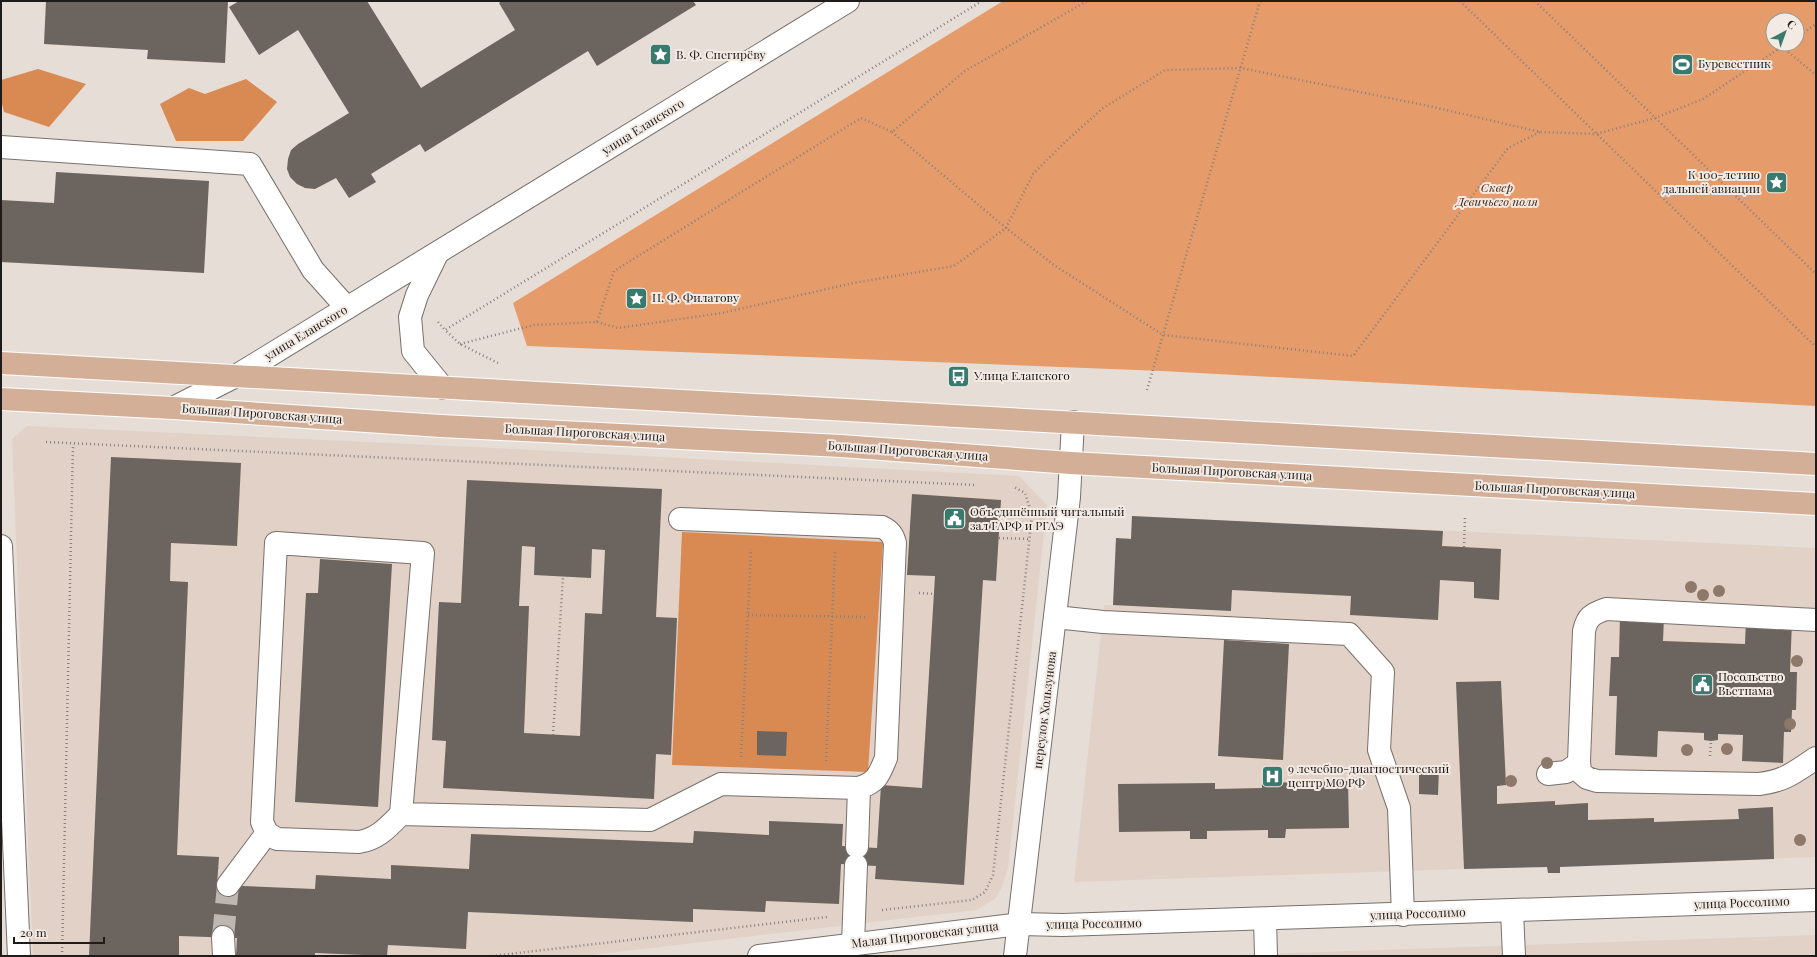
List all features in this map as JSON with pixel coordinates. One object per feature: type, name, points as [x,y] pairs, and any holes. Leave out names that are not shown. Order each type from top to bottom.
[{"type":"main road","points":[[1,363],[1816,464]]},
{"type":"main road","name":"Большая Пироговская улица","points":[[1,399],[172,408],[441,426],[841,446],[1071,463],[1816,504]]},
{"type":"street","name":"улица Еланского","points":[[172,408],[236,376],[848,1]]},
{"type":"street","points":[[1,147],[250,164],[316,274],[346,308]]},
{"type":"street","points":[[437,254],[417,295],[410,317],[413,351],[443,388]]},
{"type":"street","name":"переулок Хользунова","points":[[1015,956],[1056,617],[1069,497],[1073,422]]},
{"type":"street","points":[[401,814],[650,820],[721,784],[859,788],[871,784],[880,772],[886,758],[895,544],[893,536],[889,530],[882,527],[680,519]]},
{"type":"street","points":[[276,543],[424,553],[401,814],[379,835],[369,840],[359,842],[277,839],[267,833],[262,822],[276,543]]},
{"type":"street","points":[[1,546],[7,823],[19,956]]},
{"type":"street","points":[[1816,620],[1606,610],[1595,613],[1586,621],[1584,631],[1579,763],[1580,772],[1587,778],[1597,781],[1759,784],[1785,779],[1816,758]]},
{"type":"street","points":[[1056,617],[1103,622],[1349,634],[1383,672],[1379,750],[1399,808],[1403,915]]},
{"type":"street","points":[[1548,774],[1566,772],[1579,763]]},
{"type":"street","points":[[853,944],[859,788]]},
{"type":"street","points":[[228,885],[267,833]]},
{"type":"street","name":"улица Россолимо","points":[[1020,924],[1063,925],[1403,915],[1816,900]]},
{"type":"street","points":[[1512,911],[1514,956]]},
{"type":"street","points":[[1265,919],[1266,956]]},
{"type":"street","name":"Малая Пироговская улица","points":[[759,956],[1020,924]]},
{"type":"path","points":[[504,366],[460,344],[445,330],[982,1]]},
{"type":"path","points":[[892,132],[965,71],[1087,1]]},
{"type":"path","points":[[1147,390],[1260,1]]},
{"type":"path","points":[[1460,1],[1816,347]]},
{"type":"path","points":[[1535,1],[1816,274]]},
{"type":"path","points":[[1805,32],[1816,24]]},
{"type":"path","points":[[460,344],[534,325],[597,322],[618,328],[722,313],[853,283],[954,266],[1006,228],[1033,174],[1064,143],[1103,108],[1165,70],[1241,68],[1429,106],[1540,132],[1596,134],[1655,118],[1703,99],[1774,52]]},
{"type":"path","points":[[1788,52],[1816,75]]},
{"type":"path","points":[[597,322],[614,271],[861,118],[892,132],[1006,228],[1054,265],[1163,335],[1353,356],[1508,148],[1540,132]]},
{"type":"path","points":[[46,442],[983,485]]},
{"type":"path","points":[[62,956],[73,444]]},
{"type":"path","points":[[492,956],[972,900],[985,892],[993,875],[1032,515],[1025,494],[1015,487],[1007,486]]},
{"type":"path","points":[[1464,547],[1465,516]]},
{"type":"path","points":[[739,785],[753,522]]},
{"type":"path","points":[[824,787],[837,525]]},
{"type":"path","points":[[999,538],[1029,539]]},
{"type":"path","points":[[553,735],[563,577]]},
{"type":"path","points":[[748,615],[865,618],[913,593],[934,594]]},
{"type":"path","points":[[1710,763],[1711,740]]},
{"type":"shaded area","points":[[38,69],[86,84],[49,127],[4,112],[1,100],[1,80]]},
{"type":"shaded area","points":[[246,79],[277,102],[243,141],[176,141],[160,104],[189,88],[205,94]]},
{"type":"shaded area","points":[[27,426],[513,449],[1019,476],[1047,505],[1008,868],[1002,887],[995,899],[976,910],[583,956],[33,956],[12,439]]},
{"type":"shaded area","points":[[1132,516],[1816,548],[1816,857],[1074,882],[1104,605],[1113,605],[1116,538],[1131,538]]},
{"type":"shaded area","points":[[682,532],[883,542],[868,772],[672,765]]},
{"type":"shaded area","points":[[1816,935],[1816,956],[1203,956]]},
{"type":"green space","name":"Сквер Девичьего поля","points":[[1003,1],[1816,1],[1816,406],[1162,371],[527,346],[513,303]]},
{"type":"building","points":[[46,1],[228,1],[225,63],[147,59],[148,50],[44,44]]},
{"type":"building","points":[[239,1],[367,1],[421,88],[515,30],[499,3],[502,1],[693,1],[696,5],[597,66],[588,51],[425,152],[420,144],[371,174],[376,182],[349,198],[336,178],[315,189],[305,188],[297,184],[290,177],[287,169],[291,150],[298,144],[349,113],[298,30],[259,55],[229,7]]},
{"type":"building","points":[[56,172],[209,181],[204,273],[1,262],[1,200],[54,203]]},
{"type":"building","points":[[111,457],[241,463],[237,546],[171,543],[170,581],[188,582],[177,855],[219,857],[217,885],[315,889],[316,875],[391,879],[391,865],[469,869],[471,834],[693,843],[694,831],[769,835],[769,821],[843,824],[842,846],[877,848],[881,785],[922,788],[935,576],[907,575],[912,494],[1001,500],[996,581],[983,580],[964,885],[875,879],[876,866],[841,864],[839,904],[766,901],[765,912],[693,909],[693,922],[468,912],[466,949],[388,945],[387,956],[315,953],[315,956],[236,956],[237,938],[179,936],[179,956],[89,956]]},
{"type":"building","points":[[467,480],[662,489],[656,617],[677,618],[671,755],[656,754],[654,799],[443,788],[446,741],[432,740],[439,602],[461,603]],"holes":[[[522,546],[535,547],[534,575],[591,578],[592,549],[605,550],[602,614],[585,613],[580,736],[524,733],[529,606],[519,606]]]},
{"type":"building","points":[[1132,516],[1443,531],[1442,546],[1501,549],[1499,600],[1474,598],[1474,582],[1440,580],[1438,620],[1350,615],[1351,596],[1232,590],[1231,611],[1113,605],[1116,538],[1131,539]]},
{"type":"building","points":[[320,559],[392,564],[378,807],[295,802],[306,593],[318,593]]},
{"type":"building","name":"Посольство Вьетнама","points":[[1620,615],[1664,617],[1663,641],[1745,644],[1746,620],[1792,621],[1790,672],[1797,672],[1796,710],[1792,710],[1791,732],[1784,732],[1783,763],[1742,761],[1743,735],[1718,734],[1718,740],[1711,741],[1704,740],[1704,733],[1658,731],[1657,757],[1615,755],[1617,696],[1609,696],[1611,657],[1619,657]]},
{"type":"building","points":[[1224,640],[1289,644],[1283,760],[1218,756]]},
{"type":"building","points":[[1501,681],[1506,785],[1497,786],[1497,804],[1555,801],[1555,805],[1588,803],[1588,820],[1654,818],[1654,822],[1739,819],[1738,809],[1773,807],[1774,859],[1560,867],[1560,873],[1548,873],[1547,867],[1464,869],[1456,682]]},
{"type":"building","points":[[757,731],[787,732],[786,756],[757,755]]},
{"type":"building","points":[[1419,767],[1439,768],[1438,795],[1419,794]]},
{"type":"building","points":[[1348,781],[1349,828],[1286,829],[1285,838],[1268,838],[1268,830],[1207,831],[1207,839],[1190,839],[1190,831],[1119,832],[1118,784],[1215,783],[1215,789],[1262,788],[1262,783]]},
{"type":"tunnel","points":[[223,937],[228,885]]},
{"type":"place","name":"В. Ф. Снегирёву","points":[[660,55]]},
{"type":"place","name":"Буревестник","points":[[1683,64]]},
{"type":"place","name":"К 100-летию дальней авиации","points":[[1776,182]]},
{"type":"place","name":"Н. Ф. Филатову","points":[[636,298]]},
{"type":"place","name":"Улица Еланского","points":[[958,376]]},
{"type":"place","name":"Объединённый читальный зал ГАРФ и РГАЭ","points":[[955,519]]},
{"type":"place","name":"Посольство Вьетнама","points":[[1703,684]]},
{"type":"place","name":"9 лечебно-диагностический центр МО РФ","points":[[1273,776]]}]
